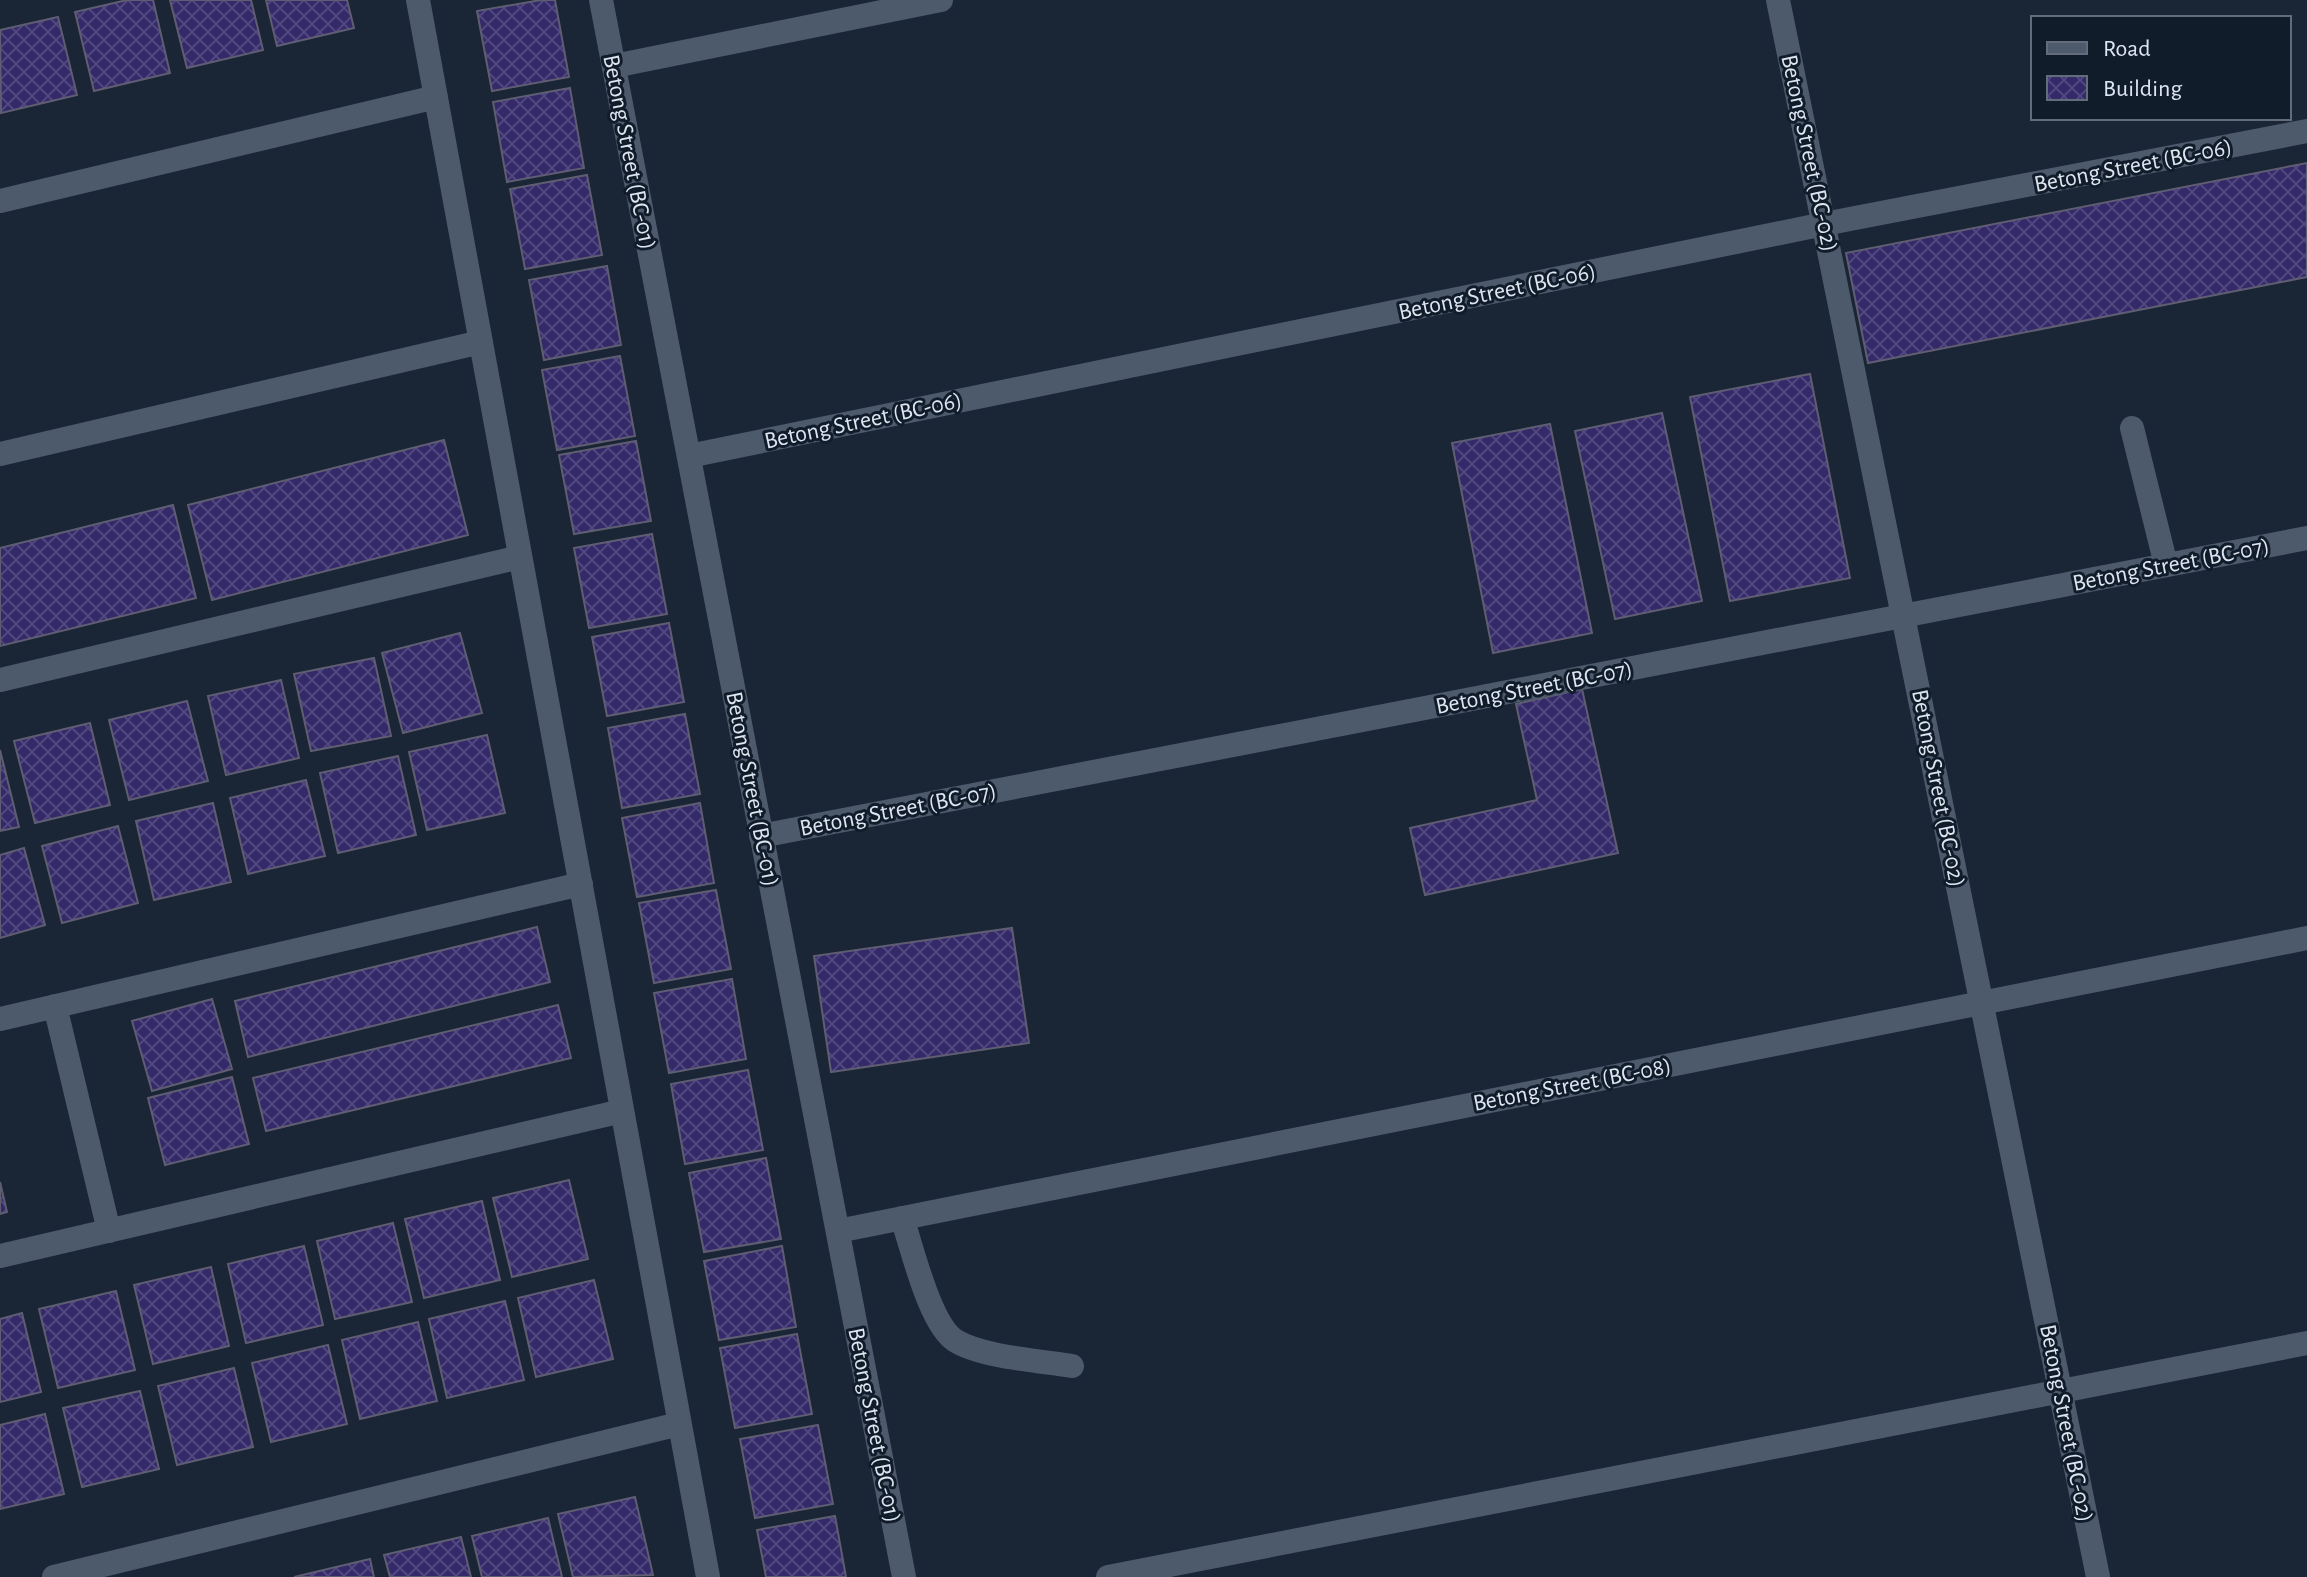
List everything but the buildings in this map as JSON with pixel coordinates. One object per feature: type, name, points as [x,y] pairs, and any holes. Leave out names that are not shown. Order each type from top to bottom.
[{"type":"street","points":[[418,0],[708,1577]]},
{"type":"street","name":"Betong Street (BC-01)","points":[[601,0],[904,1577]]},
{"type":"street","points":[[614,66],[941,0]]},
{"type":"street","name":"Betong Street (BC-02)","points":[[1778,0],[2098,1577]]},
{"type":"street","points":[[0,201],[436,97]]},
{"type":"street","name":"Betong Street (BC-06)","points":[[689,456],[1824,224],[2307,131]]},
{"type":"street","points":[[0,454],[481,342]]},
{"type":"street","points":[[2132,428],[2166,565]]},
{"type":"street","name":"Betong Street (BC-07)","points":[[761,836],[2307,538]]},
{"type":"street","points":[[0,680],[520,557]]},
{"type":"street","points":[[0,1019],[581,884]]},
{"type":"street","name":"Betong Street (BC-08)","points":[[838,1231],[2307,938]]},
{"type":"street","points":[[55,1006],[109,1231]]},
{"type":"street","points":[[0,1256],[622,1111]]},
{"type":"street","points":[[902,1218],[933,1311],[955,1341],[998,1355],[1072,1366]]},
{"type":"street","points":[[1108,1577],[2307,1343]]},
{"type":"street","points":[[54,1577],[679,1424]]}]
